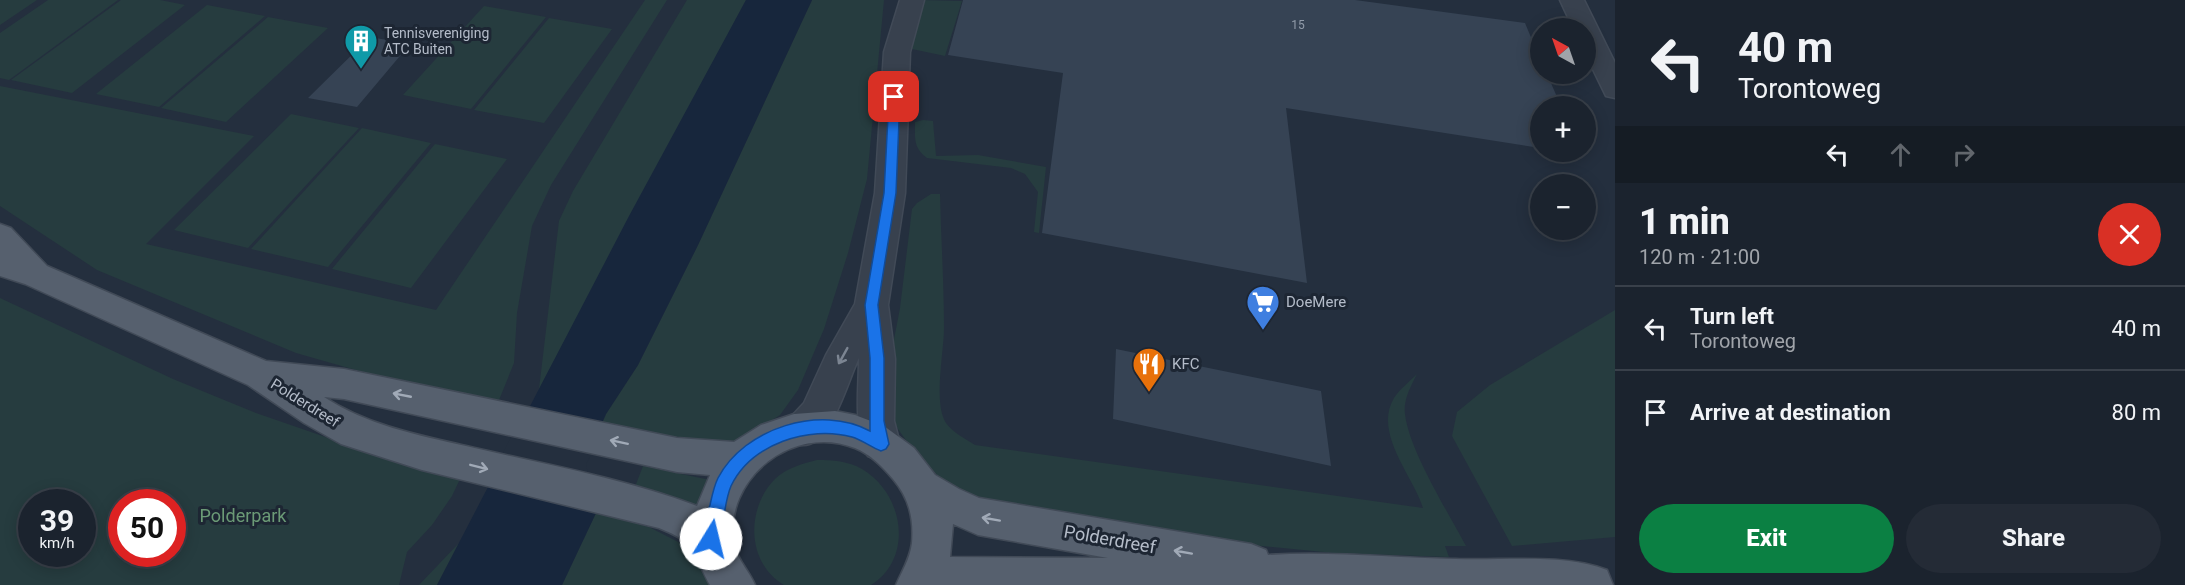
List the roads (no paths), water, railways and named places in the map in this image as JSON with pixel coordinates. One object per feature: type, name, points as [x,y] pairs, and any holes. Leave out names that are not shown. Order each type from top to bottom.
[{"type":"main road","points":[[0,236],[36,275]]},
{"type":"main road","points":[[0,264],[36,275],[261,375]]},
{"type":"main road","name":"Polderdreef","points":[[261,375],[344,384],[677,454],[742,459]]},
{"type":"main road","name":"Polderdreef","points":[[261,375],[317,412],[354,432],[422,453],[660,510],[696,524],[711,539]]},
{"type":"main road","points":[[734,585],[722,569],[711,539],[715,513],[725,482],[742,459],[756,447],[778,435],[803,429],[833,426],[857,431],[881,444],[905,463],[923,488],[931,510],[934,534],[930,558],[918,583]]},
{"type":"main road","name":"Polderdreef","points":[[923,488],[945,502],[978,516],[1303,573]]},
{"type":"main road","name":"Polderdreef","points":[[918,583],[964,576],[1186,580],[1303,573],[1456,580],[1547,581],[1594,585],[1615,575]]},
{"type":"street","points":[[881,444],[876,421],[877,358],[872,305],[890,193],[897,52],[912,0]]},
{"type":"street","points":[[1565,1],[1615,90]]},
{"type":"street","points":[[803,429],[818,413],[838,365],[872,305]]},
{"type":"water","points":[[746,0],[812,0],[698,245],[638,365],[606,414],[583,465],[596,513],[562,585],[437,585],[629,216]]},
{"type":"place","name":"Tennisvereniging ATC Buiten","points":[[361,70]]},
{"type":"place","name":"DoeMere","points":[[1263,331]]},
{"type":"place","name":"KFC","points":[[1149,393]]},
{"type":"park label","name":"Polderpark","points":[[243,515]]}]
